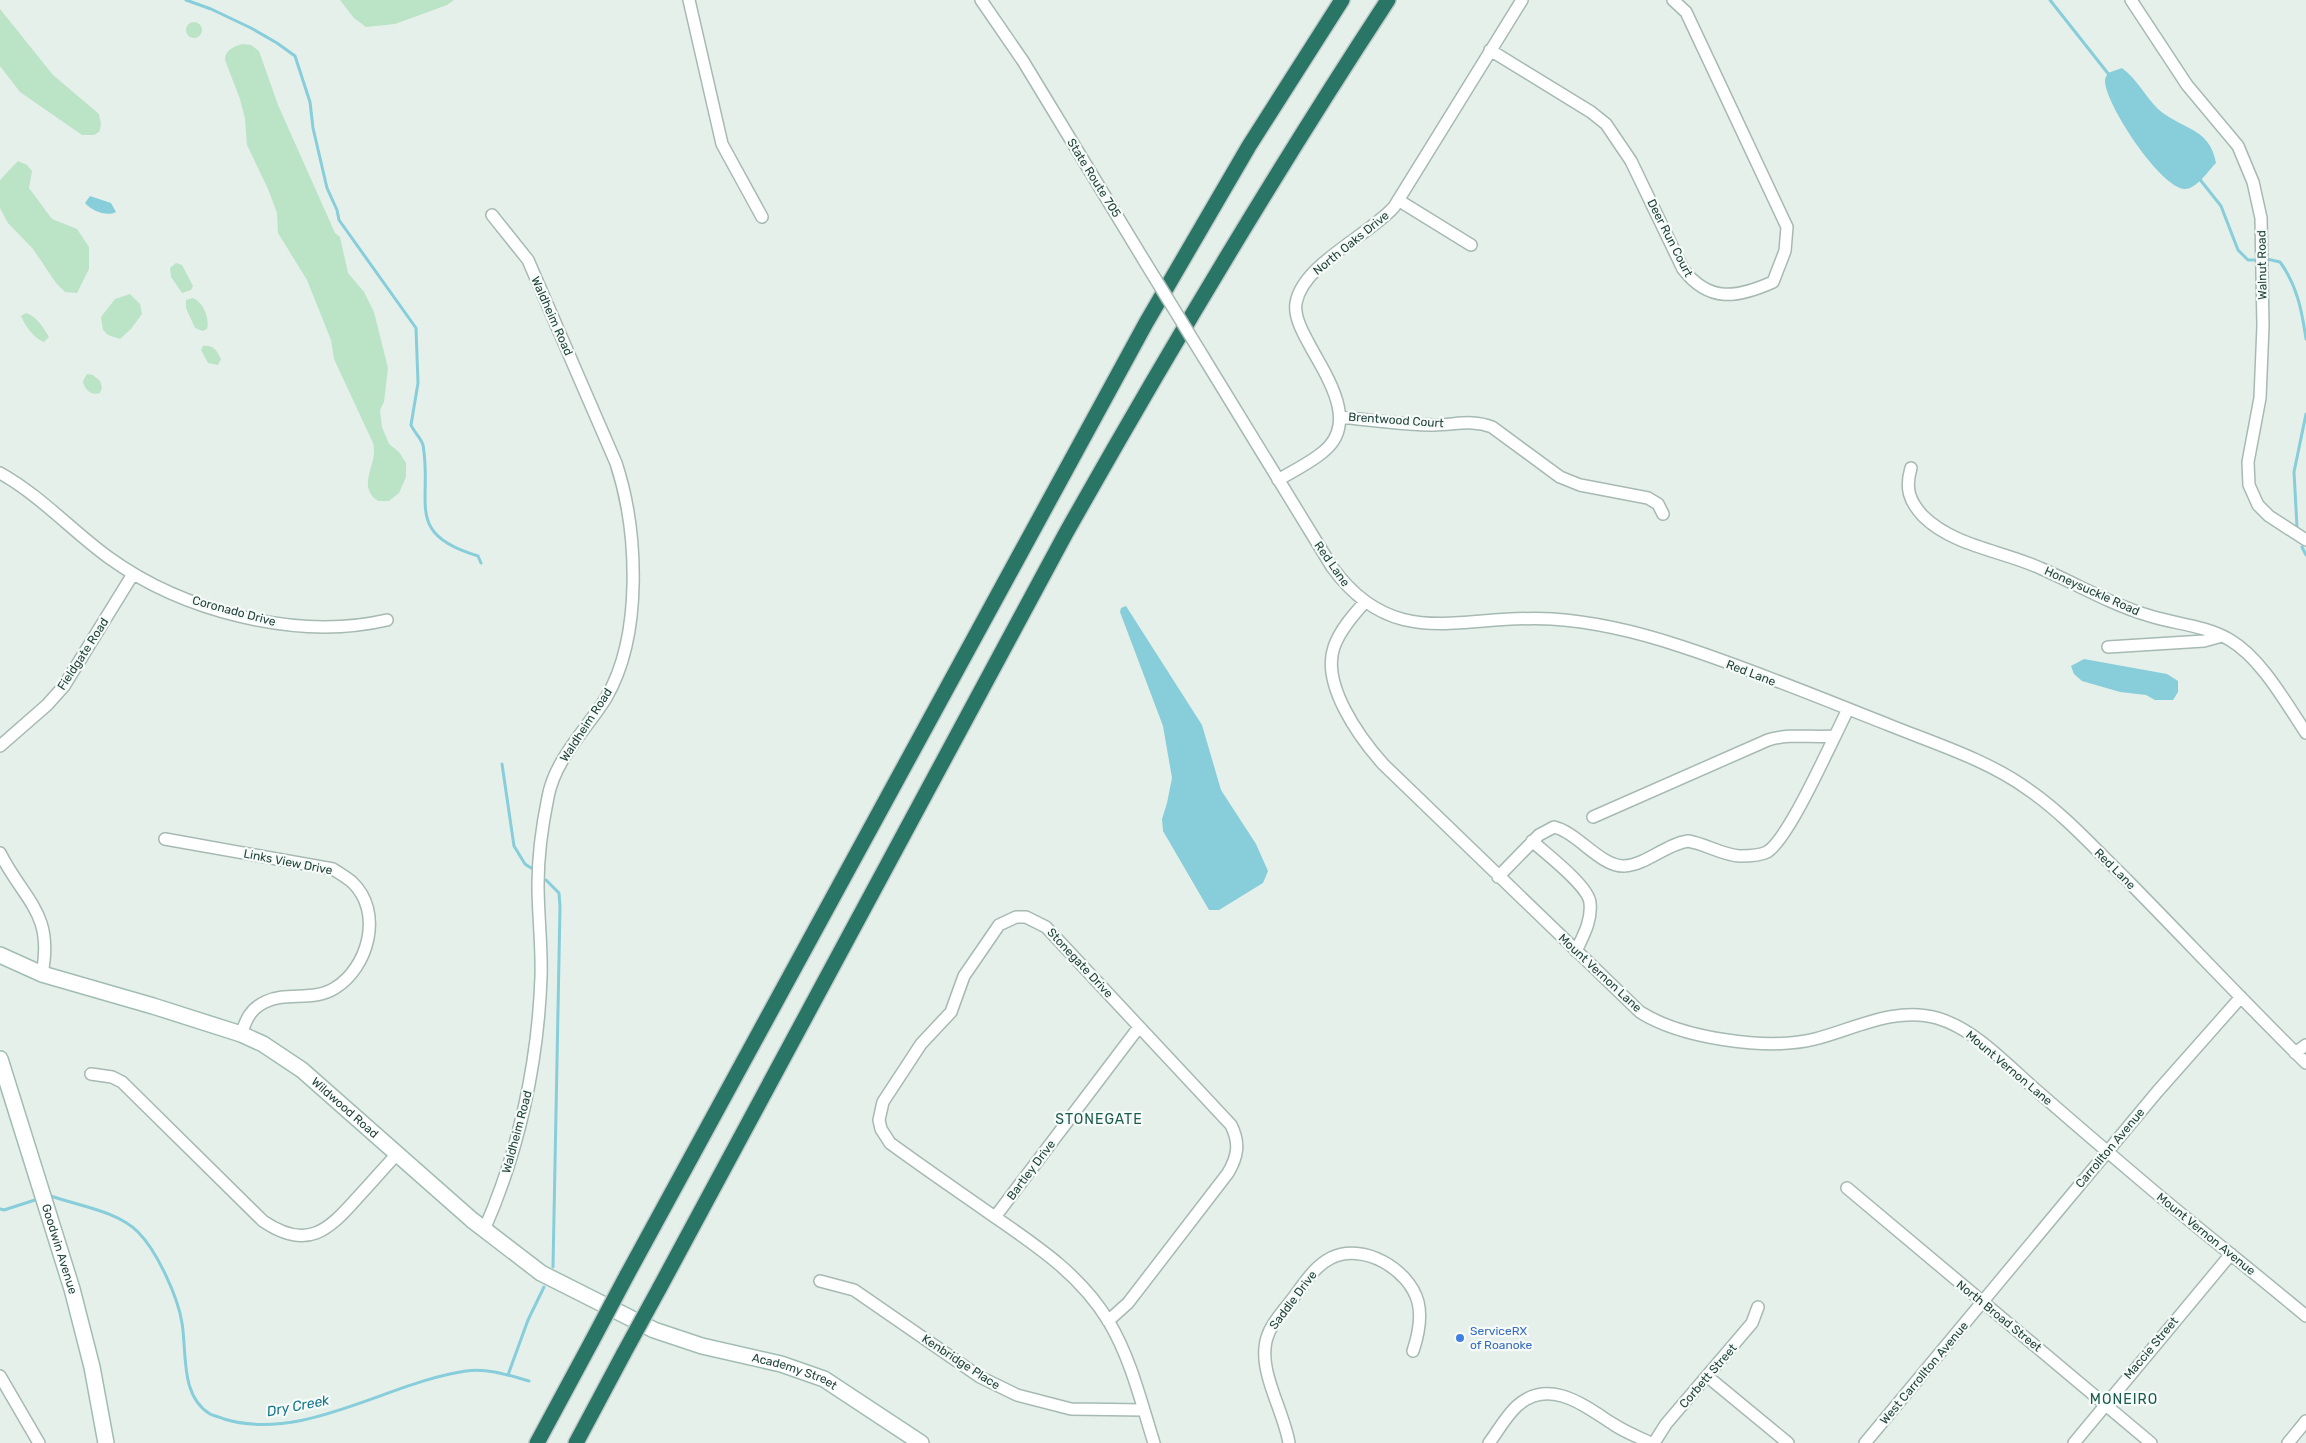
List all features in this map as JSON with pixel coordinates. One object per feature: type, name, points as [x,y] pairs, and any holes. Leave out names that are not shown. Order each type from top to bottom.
[{"type":"highway","points":[[537,1443],[1146,323],[1249,146],[1342,0]]},
{"type":"highway","points":[[576,1443],[1057,551],[1124,431],[1249,218],[1388,0]]},
{"type":"street","points":[[689,0],[722,144],[762,216]]},
{"type":"street","name":"State Route 705","points":[[981,0],[1023,61],[1204,358]]},
{"type":"street","name":"North Oaks Drive","points":[[1340,417],[1337,400],[1300,327],[1296,304],[1302,288],[1314,270],[1382,221],[1398,200],[1522,0]]},
{"type":"street","name":"Deer Run Court","points":[[1490,50],[1591,112],[1606,124],[1631,161],[1683,268],[1693,281],[1722,295],[1751,292],[1773,282],[1785,251],[1787,227],[1686,12],[1673,0]]},
{"type":"street","name":"Walnut Road","points":[[2131,0],[2187,85],[2238,146],[2253,182],[2262,234],[2263,326],[2260,398],[2248,462],[2249,486],[2258,505],[2269,516],[2306,540]]},
{"type":"street","points":[[1398,200],[1470,245]]},
{"type":"street","name":"Waldheim Road","points":[[484,1230],[501,1192],[530,1080],[538,1034],[541,974],[539,850],[548,794],[568,752],[590,723],[619,670],[630,611],[633,573],[625,489],[616,463],[528,260],[492,215]]},
{"type":"street","name":"Red Lane","points":[[1204,358],[1332,567],[1351,591],[1365,602],[1385,614],[1419,623],[1449,625],[1549,618],[1608,625],[1683,647],[1848,709],[1994,769],[2028,789],[2085,838],[2306,1063]]},
{"type":"street","points":[[1278,480],[1325,451],[1335,435],[1340,417]]},
{"type":"street","name":"Brentwood Court","points":[[1340,417],[1435,425],[1468,422],[1482,423],[1492,427],[1560,477],[1580,485],[1648,498],[1658,504],[1664,514]]},
{"type":"street","name":"Honeysuckle Road","points":[[1911,468],[1907,481],[1909,496],[1925,517],[1939,528],[1958,538],[2039,567],[2129,609],[2222,636],[2239,646],[2250,656],[2282,696],[2306,733]]},
{"type":"street","name":"Coronado Drive","points":[[0,473],[36,496],[89,543],[133,574],[203,605],[283,625],[333,627],[387,620]]},
{"type":"street","name":"Fieldgate Road","points":[[0,746],[47,706],[64,686],[133,574]]},
{"type":"street","name":"Mount Vernon Lane","points":[[1365,602],[1347,624],[1334,648],[1332,673],[1344,706],[1361,737],[1383,764],[1640,1012],[1665,1025],[1691,1032],[1778,1045],[1796,1043],[1861,1024],[1907,1015],[1922,1015],[1950,1023],[1988,1048],[2108,1151]]},
{"type":"street","points":[[2108,647],[2204,641],[2222,636]]},
{"type":"street","points":[[1498,877],[1532,841],[1546,830],[1557,828],[1611,863],[1622,866],[1688,841],[1723,853],[1740,856],[1766,852],[1783,834],[1808,792],[1848,709]]},
{"type":"street","points":[[1593,817],[1768,740],[1789,735],[1816,738],[1835,736]]},
{"type":"street","name":"Links View Drive","points":[[165,839],[333,869],[353,883],[367,909],[369,925],[366,952],[356,970],[335,988],[311,997],[288,996],[265,1001],[248,1014],[241,1034]]},
{"type":"street","points":[[1532,841],[1583,889],[1590,901],[1586,930],[1576,951]]},
{"type":"street","points":[[0,853],[41,920],[46,944],[42,974]]},
{"type":"street","name":"Stonegate Drive","points":[[1108,1321],[1128,1303],[1228,1173],[1237,1152],[1236,1135],[1231,1125],[1042,923],[1026,917],[1016,917],[999,925],[964,976],[951,1012],[921,1044],[883,1102],[879,1120],[881,1130],[890,1143],[1060,1264],[1078,1281],[1108,1321],[1129,1364],[1154,1443]]},
{"type":"street","name":"Wildwood Road","points":[[0,955],[42,974],[241,1034],[271,1049],[302,1070],[484,1230],[541,1272],[654,1330]]},
{"type":"street","name":"Carrollton Avenue","points":[[1983,1303],[2108,1151],[2241,997]]},
{"type":"street","name":"Bartley Drive","points":[[995,1217],[1139,1027]]},
{"type":"street","points":[[2296,1053],[2306,1045]]},
{"type":"street","name":"Goodwin Avenue","points":[[0,1058],[72,1289],[98,1392],[106,1443]]},
{"type":"street","points":[[90,1074],[107,1076],[122,1082],[263,1221],[286,1233],[308,1235],[319,1232],[334,1223],[397,1154]]},
{"type":"street","name":"Mount Vernon Avenue","points":[[2108,1151],[2306,1316]]},
{"type":"street","name":"North Broad Street","points":[[1847,1188],[2151,1443]]},
{"type":"street","name":"Saddle Drive","points":[[1289,1443],[1269,1374],[1264,1347],[1272,1325],[1313,1271],[1322,1263],[1341,1254],[1354,1252],[1368,1255],[1383,1262],[1409,1284],[1415,1293],[1420,1312],[1419,1329],[1413,1351]]},
{"type":"street","name":"Maccie Street","points":[[2074,1443],[2231,1254]]},
{"type":"street","name":"Kenbridge Place","points":[[820,1281],[854,1290],[980,1378],[1017,1395],[1071,1409],[1144,1410]]},
{"type":"street","name":"West Carrollton Avenue","points":[[1865,1443],[1983,1303]]},
{"type":"street","name":"Corbett Street","points":[[1653,1443],[1666,1424],[1708,1377],[1752,1323],[1758,1307]]},
{"type":"street","name":"Academy Street","points":[[654,1330],[702,1346],[805,1371],[848,1394],[920,1443]]},
{"type":"street","points":[[0,1376],[39,1443]]},
{"type":"street","points":[[1708,1377],[1788,1443]]},
{"type":"street","points":[[1489,1443],[1516,1407],[1530,1398],[1552,1393],[1574,1400],[1614,1424],[1653,1443]]},
{"type":"street","points":[[2288,1443],[2306,1421]]},
{"type":"green space","points":[[340,0],[454,0],[447,5],[395,24],[366,27],[354,18]]},
{"type":"green space","points":[[0,9],[53,75],[99,114],[101,125],[99,132],[94,135],[82,135],[20,92],[0,66]]},
{"type":"green space","points":[[194,22],[202,30],[194,38],[186,30]]},
{"type":"green space","points":[[242,44],[251,45],[259,51],[278,105],[335,233],[340,237],[348,273],[364,292],[374,312],[388,368],[384,402],[380,410],[382,427],[389,444],[399,452],[406,463],[406,477],[399,493],[389,501],[378,501],[371,495],[368,488],[374,451],[373,443],[334,359],[331,340],[307,280],[278,233],[277,213],[247,145],[245,119],[240,99],[225,60],[228,51]]},
{"type":"green space","points":[[18,161],[27,165],[32,171],[29,188],[52,219],[77,229],[89,247],[89,269],[77,293],[65,292],[56,283],[33,249],[8,223],[0,208],[0,180]]},
{"type":"green space","points":[[176,263],[182,265],[193,286],[191,290],[182,293],[171,277],[170,268]]},
{"type":"green space","points":[[130,294],[140,304],[142,314],[131,329],[120,339],[108,335],[103,330],[101,317],[115,299]]},
{"type":"green space","points":[[193,298],[200,303],[207,315],[207,329],[203,331],[195,328],[186,308],[186,300]]},
{"type":"green space","points":[[26,313],[42,326],[49,337],[44,342],[33,335],[25,324],[21,316]]},
{"type":"green space","points":[[203,346],[210,346],[216,351],[221,359],[218,365],[208,363],[201,350]]},
{"type":"green space","points":[[87,374],[93,375],[100,381],[102,388],[100,393],[94,394],[86,389],[83,381]]},
{"type":"water","points":[[2122,68],[2132,77],[2158,109],[2201,135],[2208,142],[2216,163],[2193,186],[2184,189],[2174,185],[2161,174],[2148,160],[2123,124],[2107,91],[2105,80],[2108,73]]},
{"type":"water","points":[[90,196],[111,203],[116,212],[108,214],[92,208],[85,203]]},
{"type":"water","points":[[1126,606],[1202,725],[1221,790],[1256,844],[1268,871],[1263,883],[1219,910],[1209,910],[1163,831],[1162,819],[1172,778],[1163,726],[1120,612],[1121,608]]},
{"type":"water","points":[[2084,659],[2167,674],[2178,681],[2178,692],[2173,700],[2155,700],[2146,695],[2120,692],[2082,681],[2074,674],[2071,666]]},
{"type":"waterway","points":[[186,0],[211,9],[251,28],[295,56],[310,102],[313,128],[327,188],[337,210],[339,220],[416,328],[418,383],[411,425],[423,445],[426,514],[430,526],[439,537],[455,547],[478,556],[481,563]]},
{"type":"waterway","points":[[2050,0],[2110,76]]},
{"type":"waterway","points":[[2198,177],[2221,206],[2238,250],[2248,260],[2254,260]]},
{"type":"waterway","points":[[2267,259],[2280,262],[2291,280],[2300,308],[2306,339]]},
{"type":"waterway","points":[[2297,527],[2294,472],[2306,414]]},
{"type":"waterway","points":[[2302,547],[2306,555]]},
{"type":"waterway","points":[[502,764],[514,846],[525,864],[531,868]]},
{"type":"waterway","points":[[546,880],[559,893],[560,907],[553,1267]]},
{"type":"waterway","name":"Dry Creek","points":[[51,1196],[109,1214],[129,1225],[145,1240],[166,1275],[180,1312],[189,1385],[200,1406],[212,1415],[254,1424],[285,1423],[346,1408],[436,1377],[474,1370],[506,1374],[529,1381]]},
{"type":"waterway","name":"Dry Creek","points":[[0,1209],[4,1210],[35,1200]]},
{"type":"waterway","points":[[508,1375],[528,1320],[544,1287]]},
{"type":"place","name":"ServiceRX of Roanoke","points":[[1460,1338]]},
{"type":"district","name":"STONEGATE","points":[[1099,1119]]},
{"type":"district","name":"MONEIRO","points":[[2124,1399]]}]
